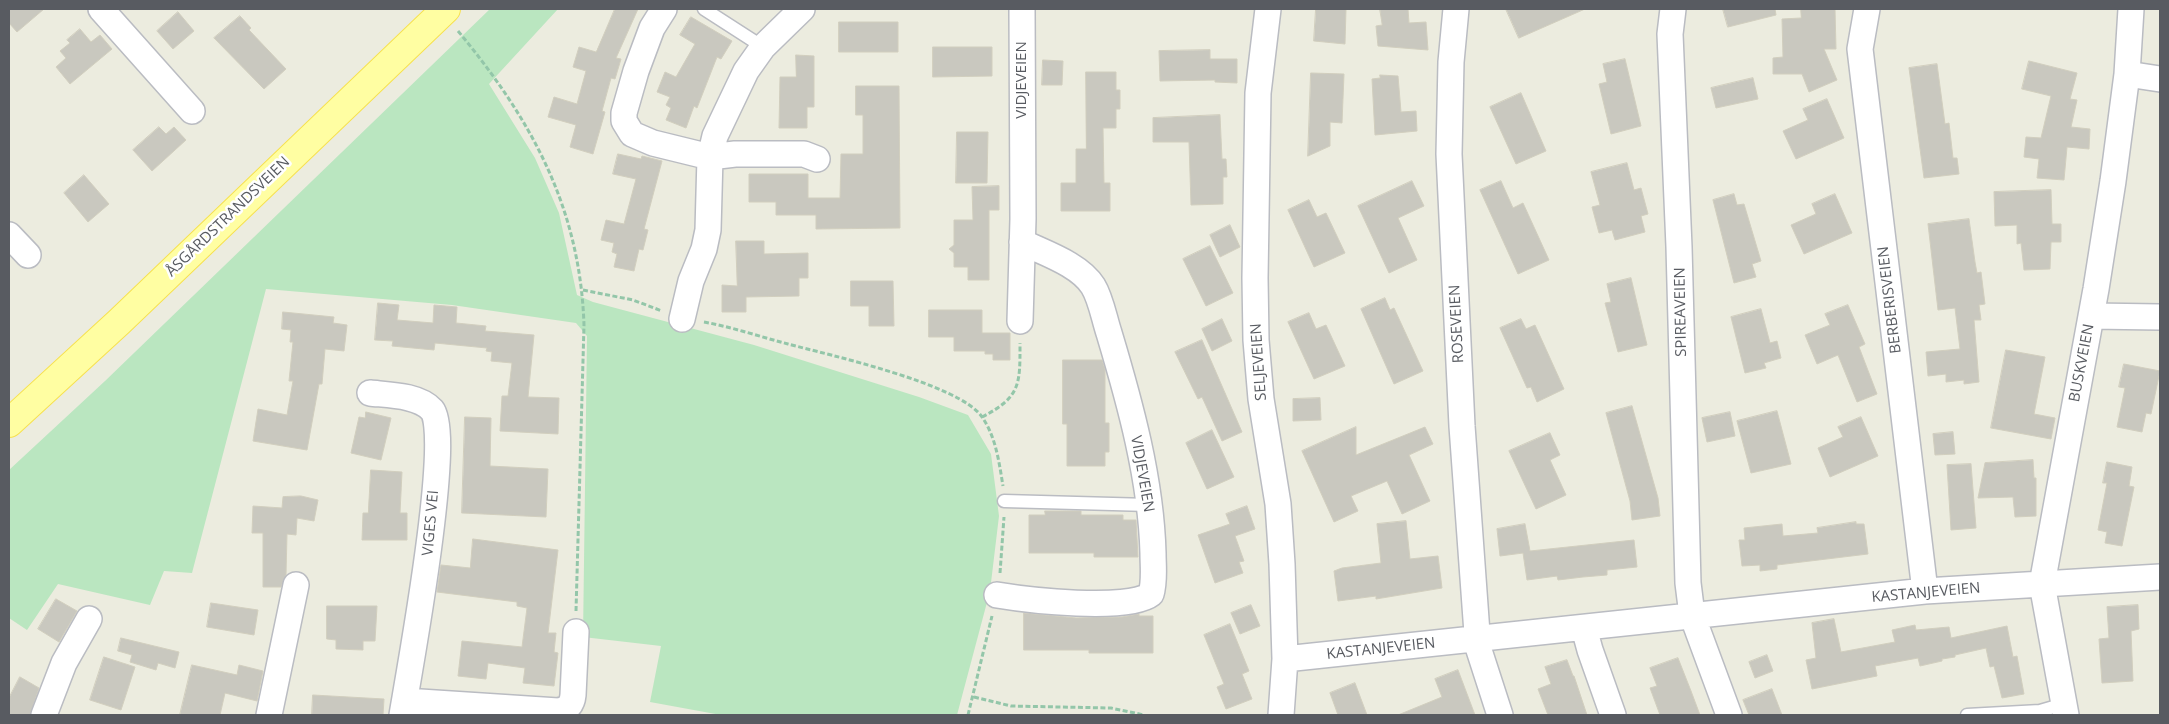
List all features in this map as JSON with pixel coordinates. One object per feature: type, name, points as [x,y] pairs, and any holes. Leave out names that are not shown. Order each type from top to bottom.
[{"type":"main road","name":"ÅSGÅRDSTRANDSVEIEN","points":[[9,423],[452,20]]},
{"type":"street","points":[[101,9],[192,111]]},
{"type":"street","points":[[664,9],[652,28],[636,71],[624,121],[632,134],[653,143],[710,156],[804,154],[817,159]]},
{"type":"street","points":[[682,319],[691,281],[704,248],[708,230],[710,156],[715,136],[735,90],[763,47],[802,9]]},
{"type":"street","name":"VIDJEVEIEN","points":[[1020,321],[1022,9]]},
{"type":"street","name":"SELJEVEIEN","points":[[1268,9],[1258,93],[1256,331],[1261,399],[1278,504],[1282,564],[1285,659],[1281,715]]},
{"type":"street","name":"ROSEVEIEN","points":[[1456,9],[1451,62],[1450,183],[1462,426],[1478,638]]},
{"type":"street","name":"SPIREAVEIEN","points":[[1673,9],[1670,34],[1679,247],[1688,583],[1692,615]]},
{"type":"street","name":"BERBERISVEIEN","points":[[1867,9],[1860,49],[1925,591]]},
{"type":"street","name":"BUSKVEIEN","points":[[2065,710],[2042,584],[2091,316],[2113,181],[2127,74],[2131,9]]},
{"type":"street","points":[[2127,74],[2160,79]]},
{"type":"street","points":[[9,235],[28,255]]},
{"type":"street","name":"VIDJEVEIEN","points":[[997,595],[1027,600],[1105,603],[1136,601],[1146,598],[1151,594],[1154,585],[1149,505],[1122,374],[1093,286],[1068,265],[1022,242]]},
{"type":"street","points":[[2091,316],[2160,317]]},
{"type":"street","name":"VIGES VEI","points":[[370,393],[418,402],[432,410],[436,422],[436,470],[428,562],[403,708],[558,711],[566,709],[572,703],[574,695],[576,632]]},
{"type":"street","name":"KASTANJEVEIEN","points":[[1285,659],[1925,591],[2160,577]]},
{"type":"street","points":[[269,715],[296,585]]},
{"type":"street","points":[[1692,615],[1729,715]]},
{"type":"street","points":[[44,715],[64,664],[88,619]]},
{"type":"street","points":[[1584,628],[1613,715]]},
{"type":"street","points":[[1478,638],[1484,670],[1500,715]]},
{"type":"lane","points":[[704,9],[763,47]]},
{"type":"lane","points":[[1004,502],[1149,505]]},
{"type":"lane","points":[[1967,715],[2065,710]]},
{"type":"path","points":[[452,20],[503,88],[548,164],[567,214],[583,290],[584,325],[576,632]]},
{"type":"path","points":[[583,290],[633,300],[682,319],[712,324],[886,370],[916,380],[958,399],[982,417],[998,451],[1004,502],[1003,542],[997,595],[974,697],[968,715]]},
{"type":"path","points":[[982,417],[1002,407],[1010,400],[1018,385],[1020,321]]},
{"type":"path","points":[[974,697],[1011,706],[1111,708],[1144,715]]},
{"type":"green space","points":[[490,9],[558,9],[489,84],[535,158],[559,213],[577,295],[593,302],[754,345],[919,397],[968,415],[991,454],[999,516],[990,591],[957,715],[721,715],[650,702],[661,646],[583,637],[587,336],[576,323],[452,305],[266,289],[192,573],[164,571],[150,605],[58,584],[27,630],[9,618],[9,470],[105,381]]},
{"type":"building","points":[[9,9],[44,9],[17,32],[9,23]]},
{"type":"building","points":[[615,9],[638,9],[616,58],[621,59],[615,79],[611,78],[602,111],[605,112],[593,154],[570,147],[576,125],[548,117],[554,97],[577,104],[586,71],[573,67],[579,47],[596,52]]},
{"type":"building","points":[[1316,9],[1346,9],[1345,44],[1314,41]]},
{"type":"building","points":[[1380,9],[1408,9],[1409,23],[1426,22],[1428,50],[1378,46],[1376,26],[1382,25]]},
{"type":"building","points":[[1506,9],[1585,9],[1519,38]]},
{"type":"building","points":[[1723,9],[1775,9],[1776,15],[1728,27]]},
{"type":"building","points":[[1801,9],[1835,9],[1836,49],[1824,49],[1837,80],[1809,92],[1802,74],[1773,74],[1773,58],[1783,57],[1782,19],[1801,18]]},
{"type":"building","points":[[178,12],[194,31],[173,49],[157,31]]},
{"type":"building","points":[[240,16],[251,28],[249,30],[286,69],[264,89],[214,38]]},
{"type":"building","points":[[691,17],[732,41],[721,59],[717,57],[697,108],[694,106],[686,128],[666,120],[671,108],[666,105],[670,97],[657,92],[665,72],[676,77],[695,44],[680,35]]},
{"type":"building","points":[[839,22],[898,22],[898,52],[839,52]]},
{"type":"building","points":[[80,29],[91,42],[100,35],[112,49],[70,84],[56,67],[66,58],[60,51],[70,43],[67,40]]},
{"type":"building","points":[[933,47],[992,47],[992,76],[933,77]]},
{"type":"building","points":[[1210,50],[1210,59],[1237,59],[1237,83],[1215,82],[1215,80],[1160,81],[1159,51]]},
{"type":"building","points":[[796,55],[814,56],[814,107],[807,107],[807,128],[779,128],[780,77],[796,77]]},
{"type":"building","points":[[1625,59],[1641,126],[1611,134],[1599,84],[1607,82],[1603,64]]},
{"type":"building","points":[[1043,60],[1063,61],[1062,85],[1042,85]]},
{"type":"building","points":[[2029,61],[2077,73],[2070,99],[2077,100],[2071,127],[2090,129],[2089,149],[2067,147],[2064,180],[2037,178],[2039,159],[2024,157],[2026,137],[2041,138],[2051,96],[2022,89]]},
{"type":"building","points":[[1937,64],[1945,124],[1949,123],[1953,158],[1957,158],[1959,174],[1924,178],[1909,68]]},
{"type":"building","points":[[1086,72],[1116,72],[1116,90],[1120,90],[1120,109],[1116,109],[1116,128],[1103,128],[1104,183],[1110,183],[1110,211],[1061,211],[1061,183],[1076,183],[1076,149],[1086,149]]},
{"type":"building","points":[[1311,73],[1344,74],[1342,123],[1330,122],[1330,146],[1308,156]]},
{"type":"building","points":[[1380,75],[1398,76],[1401,112],[1416,111],[1417,131],[1375,135],[1372,79],[1380,78]]},
{"type":"building","points":[[1753,78],[1758,99],[1716,108],[1711,88]]},
{"type":"building","points":[[856,86],[899,86],[900,228],[816,229],[816,215],[776,215],[776,202],[749,202],[749,174],[808,174],[808,198],[840,198],[841,154],[863,154],[863,115],[856,115]]},
{"type":"building","points":[[1521,93],[1546,151],[1516,164],[1490,107]]},
{"type":"building","points":[[1827,99],[1844,138],[1796,159],[1783,131],[1808,120],[1803,109]]},
{"type":"building","points":[[1220,115],[1222,159],[1226,159],[1227,177],[1223,177],[1223,204],[1191,205],[1189,142],[1153,142],[1153,118]]},
{"type":"building","points":[[159,127],[166,134],[174,127],[186,140],[152,171],[133,150]]},
{"type":"building","points":[[957,132],[988,132],[987,183],[956,183]]},
{"type":"building","points":[[618,154],[641,159],[642,156],[662,161],[644,229],[648,230],[643,250],[639,249],[634,271],[614,267],[617,254],[612,252],[614,243],[601,240],[606,220],[624,224],[636,179],[613,174]]},
{"type":"building","points":[[1627,163],[1634,190],[1641,188],[1648,214],[1641,216],[1645,232],[1615,240],[1612,230],[1599,233],[1592,207],[1600,205],[1591,172]]},
{"type":"building","points":[[84,175],[109,204],[88,222],[64,193]]},
{"type":"building","points":[[1412,181],[1424,206],[1398,218],[1417,260],[1389,273],[1358,206]]},
{"type":"building","points":[[1501,181],[1513,208],[1523,203],[1549,260],[1518,274],[1480,190]]},
{"type":"building","points":[[999,186],[999,210],[989,210],[989,280],[968,280],[968,267],[954,267],[954,253],[949,249],[954,245],[954,220],[973,220],[972,187]]},
{"type":"building","points":[[2051,190],[2052,224],[2061,224],[2061,242],[2051,242],[2050,269],[2024,270],[2021,243],[2017,244],[2017,225],[1995,226],[1994,192]]},
{"type":"building","points":[[1734,194],[1737,205],[1744,204],[1761,261],[1752,264],[1756,277],[1734,283],[1713,200]]},
{"type":"building","points":[[1835,194],[1852,233],[1804,254],[1791,225],[1816,214],[1812,204]]},
{"type":"building","points":[[1309,200],[1317,217],[1326,213],[1345,253],[1314,267],[1288,210]]},
{"type":"building","points":[[1969,219],[1977,273],[1981,272],[1985,304],[1979,305],[1981,320],[1974,320],[1979,382],[1964,384],[1964,380],[1946,382],[1946,374],[1928,376],[1926,352],[1960,349],[1955,308],[1938,310],[1928,224]]},
{"type":"building","points":[[1230,225],[1240,247],[1220,257],[1210,235]]},
{"type":"building","points":[[736,241],[764,241],[764,254],[808,253],[808,278],[799,278],[799,296],[746,297],[746,312],[722,312],[722,285],[737,286]]},
{"type":"building","points":[[1210,246],[1233,293],[1206,306],[1183,259]]},
{"type":"building","points":[[1631,278],[1647,345],[1618,352],[1605,303],[1611,302],[1607,284]]},
{"type":"building","points":[[851,281],[893,281],[894,326],[869,326],[869,306],[851,306]]},
{"type":"building","points":[[1385,298],[1390,310],[1394,308],[1423,371],[1394,384],[1361,309]]},
{"type":"building","points":[[378,303],[399,305],[397,320],[433,323],[434,305],[457,307],[456,323],[486,326],[485,331],[534,335],[528,397],[559,398],[558,434],[500,431],[502,396],[508,396],[512,363],[491,361],[492,352],[486,351],[487,348],[435,343],[434,350],[392,346],[393,341],[375,340]]},
{"type":"building","points":[[1848,305],[1865,344],[1859,347],[1877,394],[1857,402],[1838,355],[1817,364],[1805,335],[1830,325],[1825,314]]},
{"type":"building","points":[[1761,309],[1770,343],[1777,341],[1781,358],[1764,363],[1766,368],[1745,373],[1731,317]]},
{"type":"building","points":[[929,310],[982,310],[982,333],[1010,333],[1010,360],[993,360],[993,354],[985,354],[985,351],[954,351],[954,337],[929,337]]},
{"type":"building","points":[[283,312],[334,317],[333,323],[347,325],[344,351],[325,349],[322,384],[319,384],[307,450],[253,441],[258,409],[287,415],[293,381],[289,381],[293,342],[290,342],[291,330],[282,329]]},
{"type":"building","points":[[1309,313],[1316,329],[1326,325],[1345,366],[1314,379],[1288,322]]},
{"type":"building","points":[[1222,319],[1232,341],[1212,351],[1202,329]]},
{"type":"building","points":[[1521,319],[1526,329],[1535,325],[1564,389],[1537,402],[1531,387],[1527,388],[1500,328]]},
{"type":"building","points":[[1202,340],[1242,432],[1222,441],[1202,397],[1198,399],[1175,352]]},
{"type":"building","points":[[2006,350],[2045,357],[2034,414],[2055,418],[2051,439],[1991,428]]},
{"type":"building","points":[[1063,360],[1102,360],[1105,369],[1105,423],[1109,423],[1109,452],[1105,452],[1105,466],[1067,466],[1067,424],[1063,424]]},
{"type":"building","points":[[2124,364],[2160,371],[2151,414],[2146,413],[2142,432],[2117,427],[2125,388],[2119,387]]},
{"type":"building","points":[[1320,398],[1321,420],[1293,421],[1293,399]]},
{"type":"building","points":[[1632,406],[1658,498],[1660,516],[1632,520],[1630,501],[1606,413]]},
{"type":"building","points":[[1777,411],[1791,464],[1751,473],[1737,421]]},
{"type":"building","points":[[366,412],[391,418],[381,460],[351,453],[359,417],[365,418]]},
{"type":"building","points":[[1730,412],[1735,436],[1707,442],[1702,418]]},
{"type":"building","points":[[465,417],[491,418],[490,466],[548,469],[546,517],[462,513]]},
{"type":"building","points":[[1861,417],[1878,456],[1830,477],[1818,448],[1843,437],[1838,427]]},
{"type":"building","points":[[1356,427],[1356,455],[1425,427],[1433,444],[1409,455],[1430,501],[1402,514],[1387,481],[1351,496],[1358,511],[1334,522],[1302,451]]},
{"type":"building","points":[[1212,430],[1234,477],[1207,489],[1186,443]]},
{"type":"building","points":[[1953,432],[1955,454],[1935,455],[1933,434]]},
{"type":"building","points":[[1550,433],[1560,455],[1550,460],[1566,495],[1536,509],[1509,451]]},
{"type":"building","points":[[2033,460],[2034,478],[2036,478],[2036,516],[2015,517],[2013,497],[1978,498],[1985,463]]},
{"type":"building","points":[[2107,462],[2132,467],[2129,486],[2134,487],[2122,546],[2105,543],[2107,532],[2098,530],[2107,483],[2103,483]]},
{"type":"building","points":[[1971,464],[1976,528],[1951,530],[1947,465]]},
{"type":"building","points":[[371,470],[402,472],[400,513],[407,513],[407,540],[362,540],[363,513],[368,513]]},
{"type":"building","points":[[301,496],[318,500],[314,521],[297,518],[296,535],[287,534],[286,575],[281,587],[263,587],[263,533],[252,533],[253,506],[282,508],[283,497]]},
{"type":"building","points":[[1247,506],[1255,529],[1235,536],[1244,561],[1239,562],[1243,573],[1215,583],[1198,535],[1230,524],[1226,514]]},
{"type":"building","points":[[1045,511],[1081,511],[1081,515],[1123,515],[1123,520],[1136,520],[1138,557],[1094,557],[1094,553],[1029,553],[1029,515],[1045,515]]},
{"type":"building","points":[[1406,521],[1410,559],[1438,556],[1442,588],[1376,599],[1376,596],[1338,601],[1334,571],[1342,568],[1381,563],[1377,524]]},
{"type":"building","points":[[1856,522],[1856,524],[1864,524],[1868,554],[1777,565],[1777,569],[1760,571],[1760,565],[1742,566],[1739,540],[1745,540],[1744,528],[1782,524],[1783,536],[1818,533],[1817,528]]},
{"type":"building","points":[[1525,524],[1530,551],[1634,540],[1637,567],[1607,570],[1607,575],[1558,580],[1557,576],[1527,580],[1523,553],[1500,556],[1497,529]]},
{"type":"building","points":[[473,539],[558,550],[548,633],[556,633],[554,652],[558,653],[554,686],[523,683],[525,668],[488,663],[486,679],[458,676],[462,641],[522,647],[527,608],[517,606],[517,602],[437,592],[441,565],[470,568]]},
{"type":"building","points":[[56,599],[77,611],[59,642],[38,629]]},
{"type":"building","points":[[211,603],[258,610],[254,635],[207,627]]},
{"type":"building","points":[[1251,605],[1260,626],[1240,634],[1231,613]]},
{"type":"building","points":[[2138,605],[2139,629],[2131,631],[2133,681],[2102,683],[2099,639],[2109,638],[2107,607]]},
{"type":"building","points":[[327,606],[377,606],[375,641],[363,641],[363,650],[336,649],[336,640],[327,639]]},
{"type":"building","points":[[1024,613],[1076,618],[1122,617],[1139,614],[1139,616],[1153,616],[1153,653],[1089,653],[1089,650],[1024,650]]},
{"type":"building","points":[[1834,619],[1841,652],[1895,642],[1892,630],[1915,625],[1916,630],[1949,627],[1951,638],[2007,626],[2013,657],[2017,656],[2024,694],[2002,698],[1994,666],[1990,667],[1986,648],[1920,666],[1918,658],[1875,666],[1877,676],[1812,689],[1806,660],[1816,658],[1812,623]]},
{"type":"building","points":[[1230,624],[1249,671],[1242,674],[1252,699],[1226,709],[1217,687],[1224,684],[1204,635]]},
{"type":"building","points":[[121,638],[179,652],[175,668],[158,663],[156,670],[130,662],[132,655],[118,651]]},
{"type":"building","points":[[1767,655],[1773,671],[1755,678],[1749,662]]},
{"type":"building","points":[[104,657],[135,667],[121,710],[90,700]]},
{"type":"building","points":[[1678,658],[1700,715],[1660,715],[1650,688],[1657,686],[1650,668]]},
{"type":"building","points":[[1567,660],[1587,715],[1548,715],[1538,689],[1551,684],[1545,667]]},
{"type":"building","points":[[192,665],[237,675],[239,665],[263,671],[257,701],[225,693],[220,715],[180,715]]},
{"type":"building","points":[[1458,670],[1475,715],[1398,715],[1442,697],[1435,679]]},
{"type":"building","points":[[20,677],[39,688],[30,715],[9,715],[9,698]]},
{"type":"building","points":[[1355,683],[1367,715],[1338,715],[1330,693]]},
{"type":"building","points":[[1772,689],[1782,715],[1749,715],[1743,700]]},
{"type":"building","points":[[313,695],[384,699],[383,715],[312,715]]}]
